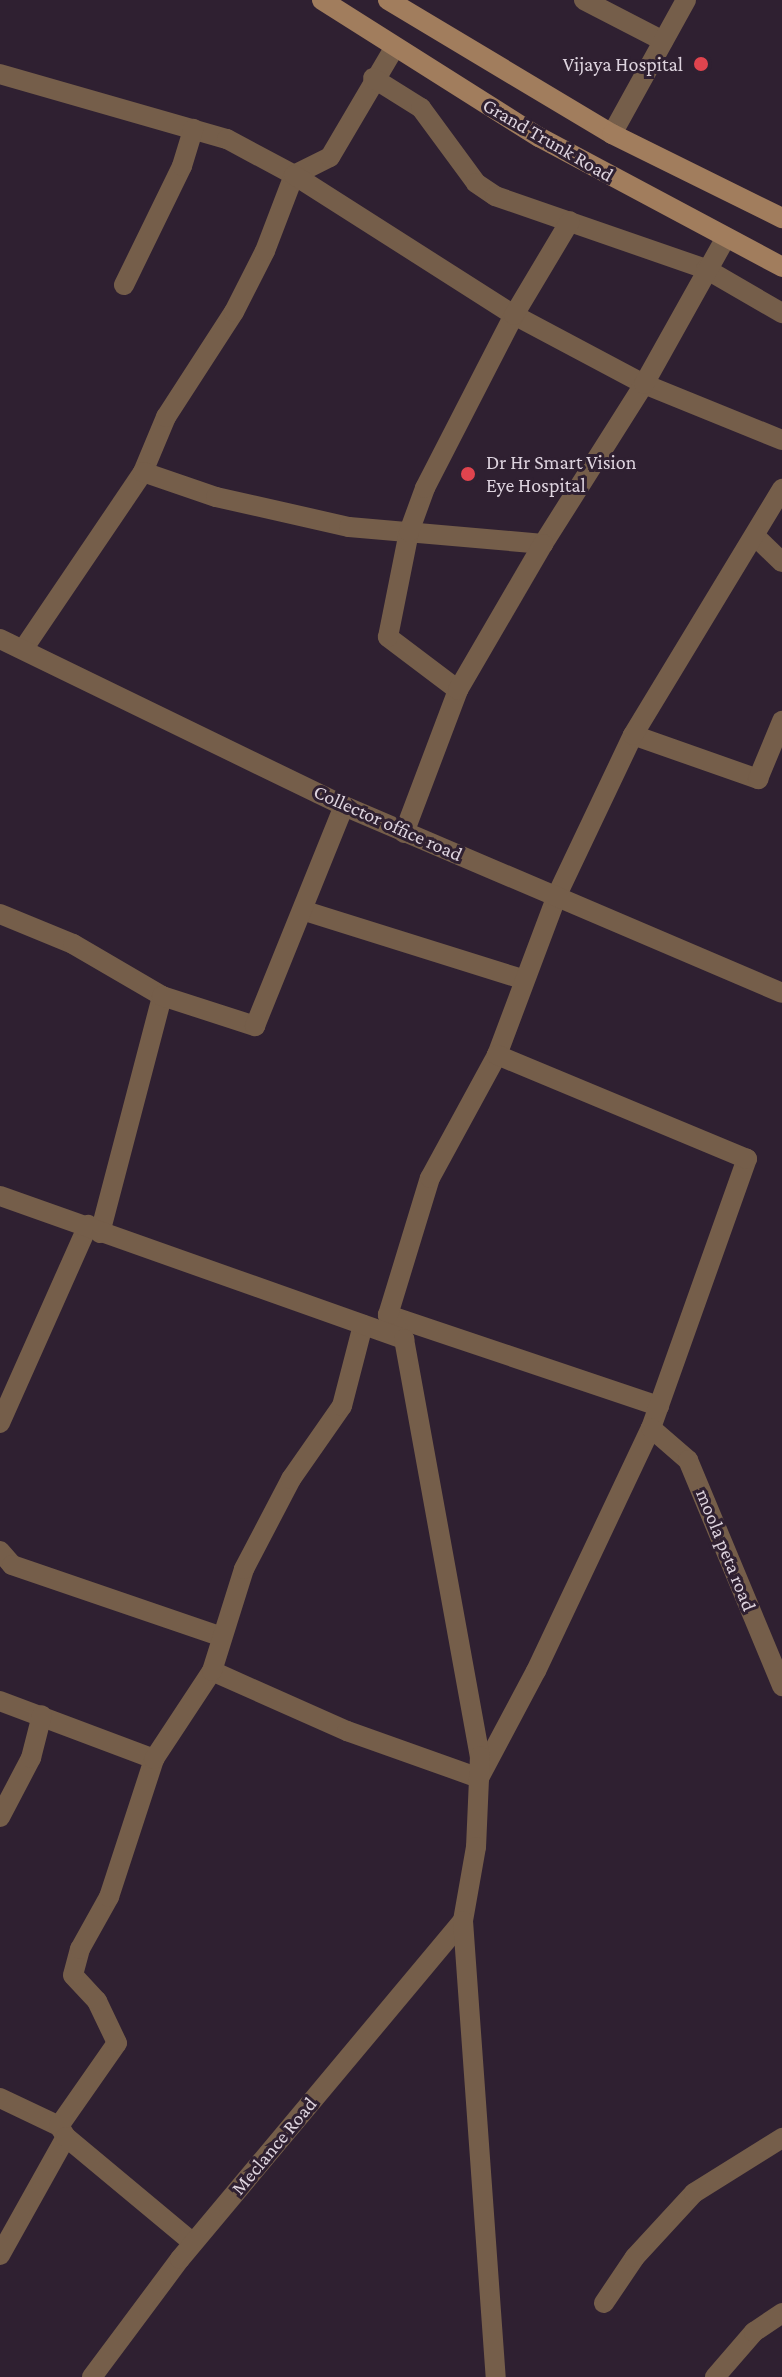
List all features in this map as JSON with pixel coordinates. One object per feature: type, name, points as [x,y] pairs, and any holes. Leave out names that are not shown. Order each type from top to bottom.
[{"type":"main road","name":"Grand Trunk Road","points":[[322,0],[393,50],[725,239],[782,267]]},
{"type":"main road","points":[[388,0],[411,6],[612,134],[782,218]]},
{"type":"street","points":[[612,134],[686,0]]},
{"type":"street","points":[[592,2],[663,41]]},
{"type":"street","points":[[24,648],[143,472],[166,417],[234,312],[265,251],[294,175],[330,157],[373,78],[393,50]]},
{"type":"street","points":[[0,74],[227,139],[294,175],[514,315],[644,384],[782,440]]},
{"type":"street","points":[[373,78],[421,108],[476,183],[495,196],[706,269],[782,313]]},
{"type":"street","points":[[124,285],[182,166],[193,129]]},
{"type":"street","points":[[458,690],[388,637],[409,532],[425,488],[514,315],[570,221]]},
{"type":"street","points":[[404,833],[458,690],[543,544],[644,384],[725,239]]},
{"type":"street","points":[[143,472],[216,497],[349,527],[543,544]]},
{"type":"street","points":[[388,1315],[430,1178],[497,1055],[522,979],[557,895],[633,735],[756,537],[782,489]]},
{"type":"street","points":[[756,537],[782,562]]},
{"type":"street","name":"Collector office road","points":[[0,639],[344,806],[782,993]]},
{"type":"street","points":[[633,735],[758,779],[780,731]]},
{"type":"street","points":[[0,914],[73,944],[162,996],[255,1026],[305,911],[344,806]]},
{"type":"street","points":[[305,911],[522,979]]},
{"type":"street","points":[[0,1423],[94,1229],[162,996]]},
{"type":"street","points":[[479,1778],[536,1671],[651,1428],[747,1159],[497,1055]]},
{"type":"street","points":[[0,1196],[404,1339]]},
{"type":"street","points":[[388,1315],[404,1339],[480,1756],[476,1847],[463,1921],[496,2377]]},
{"type":"street","points":[[388,1315],[659,1406]]},
{"type":"street","points":[[0,2255],[63,2132],[117,2043],[97,2001],[73,1975],[80,1949],[109,1897],[154,1759],[212,1671],[251,1556],[291,1479],[342,1406],[363,1325]]},
{"type":"street","name":"moola peta road","points":[[651,1428],[688,1460],[782,1686]]},
{"type":"street","points":[[0,1551],[12,1565],[222,1637]]},
{"type":"street","points":[[212,1671],[347,1731],[479,1778]]},
{"type":"street","points":[[0,1701],[154,1759]]},
{"type":"street","points":[[0,1817],[31,1758],[42,1715]]},
{"type":"street","name":"Meclance Road","points":[[92,2377],[193,2243],[463,1921]]},
{"type":"street","points":[[0,2098],[63,2132],[193,2243]]},
{"type":"street","points":[[604,2303],[635,2257],[694,2193],[782,2138]]},
{"type":"street","points":[[715,2377],[754,2332],[782,2313]]},
{"type":"place","name":"Vijaya Hospital","points":[[701,64]]},
{"type":"place","name":"Dr Hr Smart Vision Eye Hospital","points":[[468,474]]}]
